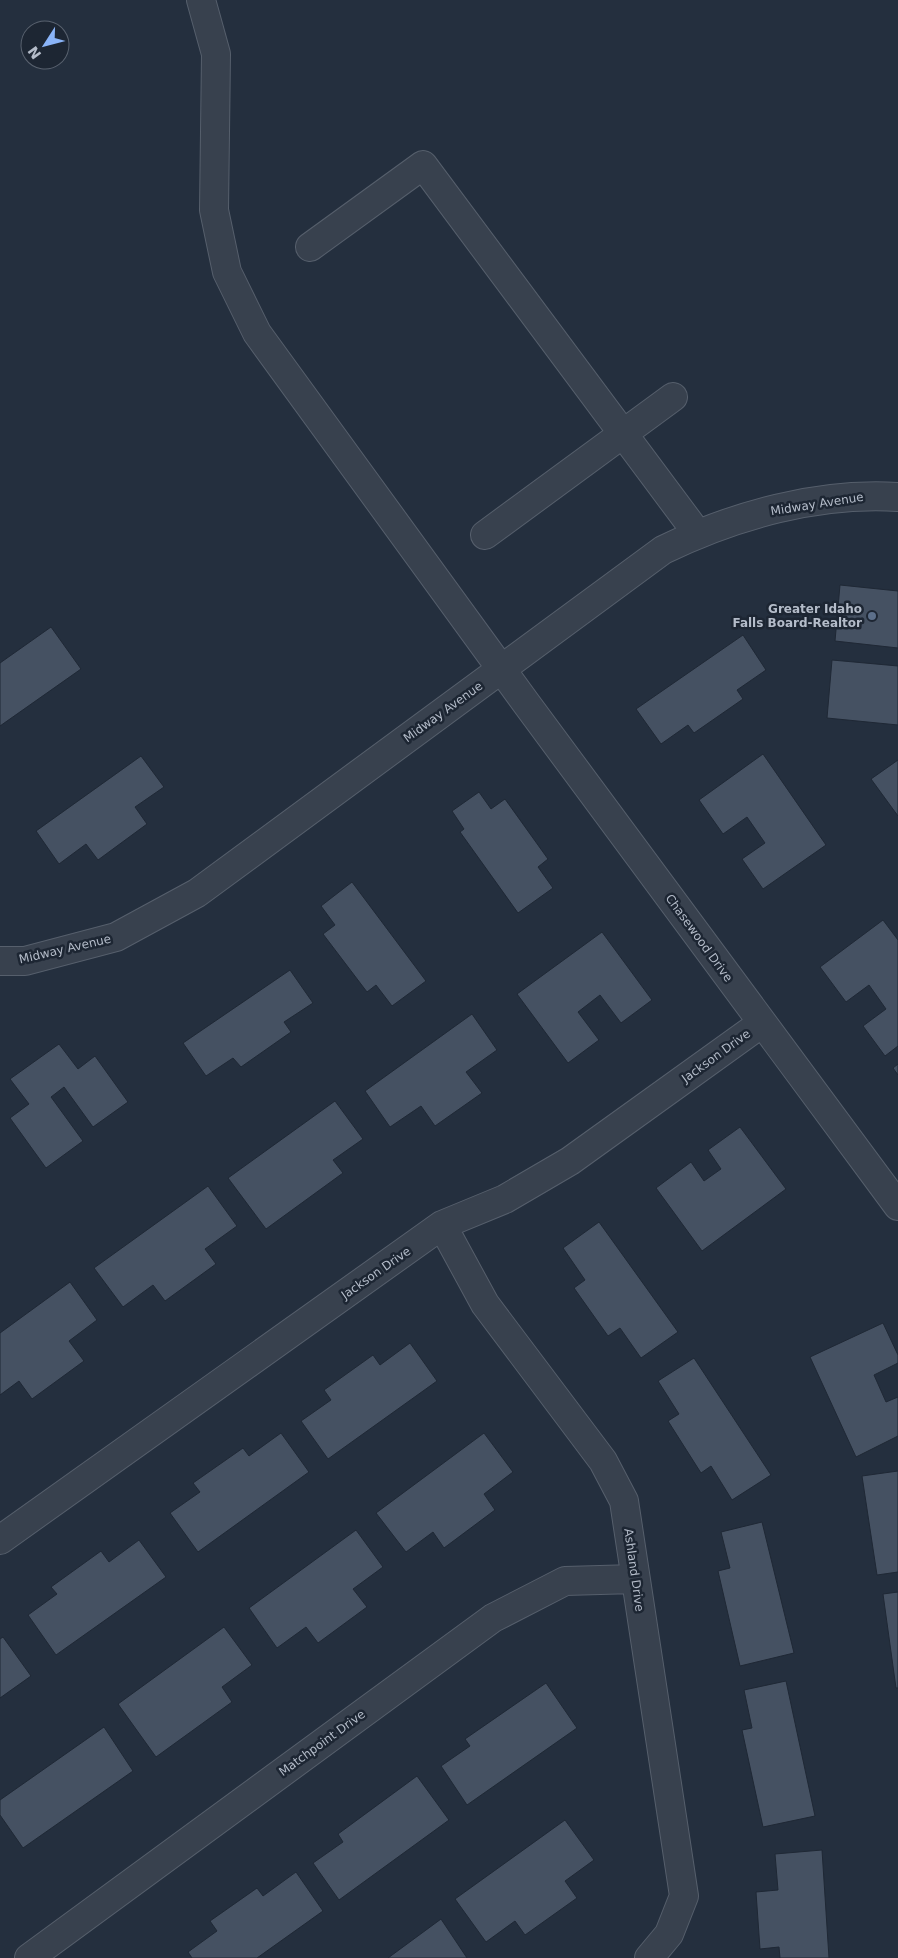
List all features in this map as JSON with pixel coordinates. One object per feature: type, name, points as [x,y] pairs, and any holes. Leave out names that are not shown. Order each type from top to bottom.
[{"type":"street","name":"Chasewood Drive","points":[[201,0],[216,54],[214,210],[227,272],[257,333],[501,669],[898,1206]]},
{"type":"street","points":[[310,247],[423,165],[698,533]]},
{"type":"street","points":[[485,535],[674,397]]},
{"type":"street","name":"Midway Avenue","points":[[0,961],[25,961],[116,937],[197,893],[663,550],[698,533],[779,507],[873,496],[898,497]]},
{"type":"street","name":"Jackson Drive","points":[[0,1540],[442,1225],[504,1199],[570,1161],[762,1023]]},
{"type":"street","name":"Ashland Drive","points":[[442,1225],[485,1304],[603,1461],[624,1501],[634,1579],[684,1896],[669,1934],[649,1958]]},
{"type":"street","name":"Matchpoint Drive","points":[[29,1958],[493,1618],[565,1580],[634,1579]]},
{"type":"building","points":[[840,585],[898,591],[898,648],[835,641]]},
{"type":"building","points":[[51,627],[81,669],[0,726],[0,663]]},
{"type":"building","points":[[743,635],[766,670],[737,690],[743,699],[694,733],[688,725],[661,744],[636,709]]},
{"type":"building","points":[[832,660],[898,666],[898,725],[827,718]]},
{"type":"building","points":[[763,754],[826,845],[763,889],[742,859],[765,843],[747,817],[723,834],[699,800]]},
{"type":"building","points":[[141,756],[164,787],[135,807],[147,824],[98,860],[86,844],[59,864],[36,831]]},
{"type":"building","points":[[898,760],[898,816],[871,779]]},
{"type":"building","points":[[479,792],[491,809],[505,799],[548,859],[538,867],[553,888],[518,913],[460,832],[464,829],[452,811]]},
{"type":"building","points":[[352,882],[426,981],[392,1006],[376,985],[367,992],[323,934],[335,925],[321,906]]},
{"type":"building","points":[[883,920],[898,940],[898,1046],[885,1056],[863,1026],[886,1009],[869,985],[846,1002],[820,967]]},
{"type":"building","points":[[602,932],[652,1000],[621,1023],[600,995],[578,1012],[599,1040],[568,1063],[517,994]]},
{"type":"building","points":[[290,970],[313,1003],[284,1022],[291,1032],[241,1067],[233,1058],[206,1076],[183,1043]]},
{"type":"building","points":[[472,1014],[497,1050],[466,1072],[482,1093],[435,1126],[421,1106],[390,1127],[365,1091]]},
{"type":"building","points":[[59,1044],[78,1069],[95,1056],[128,1102],[93,1127],[64,1087],[51,1097],[83,1141],[46,1168],[10,1118],[29,1104],[10,1079]]},
{"type":"building","points":[[898,1064],[898,1075],[893,1068]]},
{"type":"building","points":[[335,1101],[363,1139],[333,1160],[343,1173],[266,1229],[228,1178]]},
{"type":"building","points":[[740,1127],[786,1189],[702,1251],[656,1188],[691,1162],[704,1181],[721,1169],[708,1150]]},
{"type":"building","points":[[208,1186],[237,1226],[205,1249],[216,1264],[165,1301],[153,1285],[123,1307],[94,1268]]},
{"type":"building","points":[[599,1222],[678,1332],[641,1358],[620,1328],[608,1336],[574,1288],[585,1280],[563,1248]]},
{"type":"building","points":[[70,1282],[97,1320],[69,1341],[84,1361],[32,1399],[19,1381],[0,1395],[0,1333]]},
{"type":"building","points":[[883,1323],[898,1355],[898,1363],[874,1375],[886,1402],[898,1397],[898,1436],[856,1457],[810,1357]]},
{"type":"building","points":[[410,1343],[437,1381],[328,1459],[301,1421],[331,1400],[324,1390],[373,1355],[380,1365]]},
{"type":"building","points":[[694,1358],[771,1475],[732,1500],[711,1466],[701,1473],[668,1421],[679,1414],[658,1381]]},
{"type":"building","points":[[281,1433],[309,1472],[198,1552],[170,1513],[200,1492],[193,1483],[243,1448],[249,1456]]},
{"type":"building","points":[[484,1433],[513,1472],[484,1494],[495,1510],[444,1548],[433,1532],[406,1552],[376,1513]]},
{"type":"building","points":[[898,1471],[898,1572],[877,1575],[862,1476]]},
{"type":"building","points":[[762,1522],[794,1653],[740,1666],[718,1571],[730,1568],[721,1532]]},
{"type":"building","points":[[356,1530],[383,1567],[353,1589],[367,1607],[318,1643],[306,1627],[277,1648],[249,1608]]},
{"type":"building","points":[[139,1540],[166,1577],[56,1655],[28,1615],[57,1594],[51,1587],[101,1551],[109,1562]]},
{"type":"building","points":[[898,1592],[898,1688],[896,1688],[883,1594]]},
{"type":"building","points":[[224,1627],[252,1665],[222,1687],[232,1702],[156,1757],[118,1704]]},
{"type":"building","points":[[3,1637],[31,1676],[0,1698],[0,1639]]},
{"type":"building","points":[[786,1681],[815,1816],[763,1827],[742,1730],[752,1728],[744,1690]]},
{"type":"building","points":[[546,1683],[577,1728],[467,1805],[441,1766],[470,1746],[465,1739]]},
{"type":"building","points":[[104,1727],[133,1771],[23,1848],[0,1815],[0,1800]]},
{"type":"building","points":[[417,1776],[449,1820],[339,1900],[313,1863],[343,1842],[338,1834]]},
{"type":"building","points":[[565,1820],[594,1860],[565,1881],[577,1898],[525,1935],[515,1921],[486,1942],[455,1899]]},
{"type":"building","points":[[822,1850],[829,1958],[780,1958],[779,1947],[760,1949],[756,1892],[778,1890],[775,1854]]},
{"type":"building","points":[[296,1872],[323,1911],[257,1958],[192,1958],[188,1952],[217,1931],[210,1921],[257,1888],[263,1896]]},
{"type":"building","points":[[441,1919],[467,1958],[388,1958]]},
{"type":"place","name":"Greater Idaho Falls Board-Realtor","points":[[872,616]]}]
